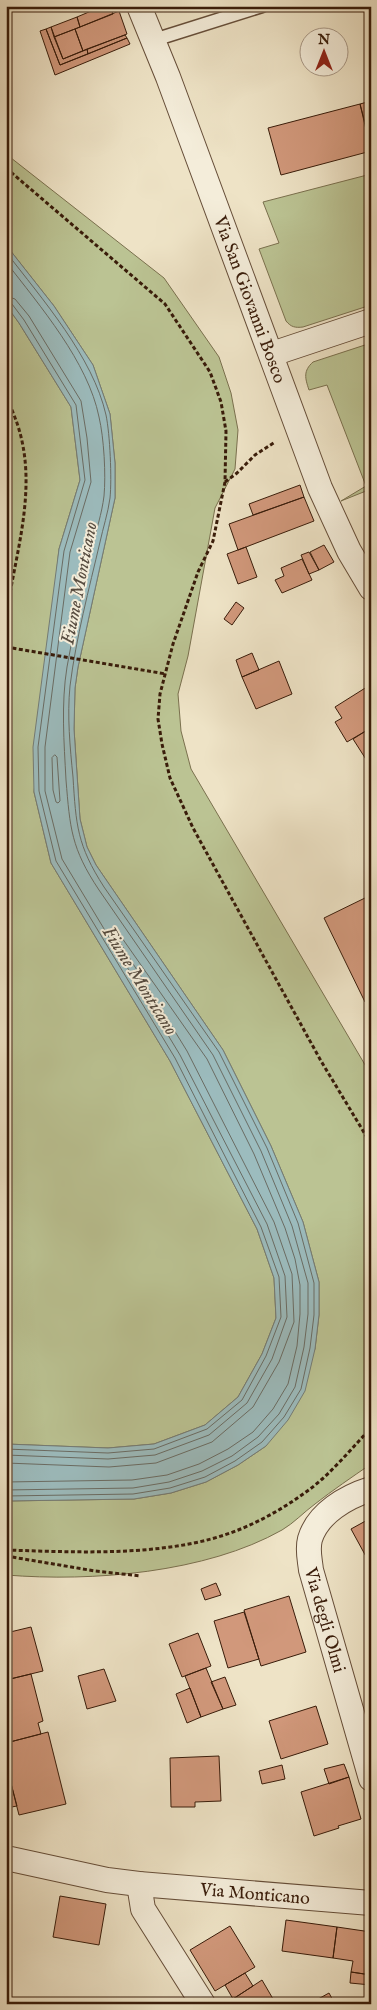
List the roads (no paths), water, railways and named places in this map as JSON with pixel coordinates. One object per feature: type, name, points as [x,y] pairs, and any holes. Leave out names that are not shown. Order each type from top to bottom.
[{"type":"street","name":"Via San Giovanni Bosco","points":[[139,6],[154,40],[333,520],[371,588]]},
{"type":"street","points":[[272,354],[371,321]]},
{"type":"street","name":"Via degli Olmi","points":[[371,1489],[340,1502],[324,1516],[314,1530],[310,1541],[309,1553],[311,1570],[371,1779]]},
{"type":"street","name":"Via Monticano","points":[[6,1858],[98,1878],[139,1884],[371,1903]]},
{"type":"street","points":[[139,1884],[142,1909],[203,2004]]},
{"type":"lane","points":[[154,40],[262,6]]},
{"type":"water","name":"Fiume Monticano","points":[[6,245],[54,306],[93,365],[110,414],[115,463],[115,498],[75,688],[74,729],[80,819],[87,847],[96,865],[223,1050],[271,1146],[303,1222],[319,1282],[319,1315],[315,1349],[305,1391],[288,1420],[266,1446],[238,1465],[206,1482],[171,1493],[134,1499],[6,1501],[6,1444],[108,1448],[154,1444],[205,1425],[238,1397],[262,1354],[276,1318],[274,1278],[257,1229],[170,1061],[51,863],[34,792],[33,747],[59,549],[80,480],[71,407],[6,305]]}]
